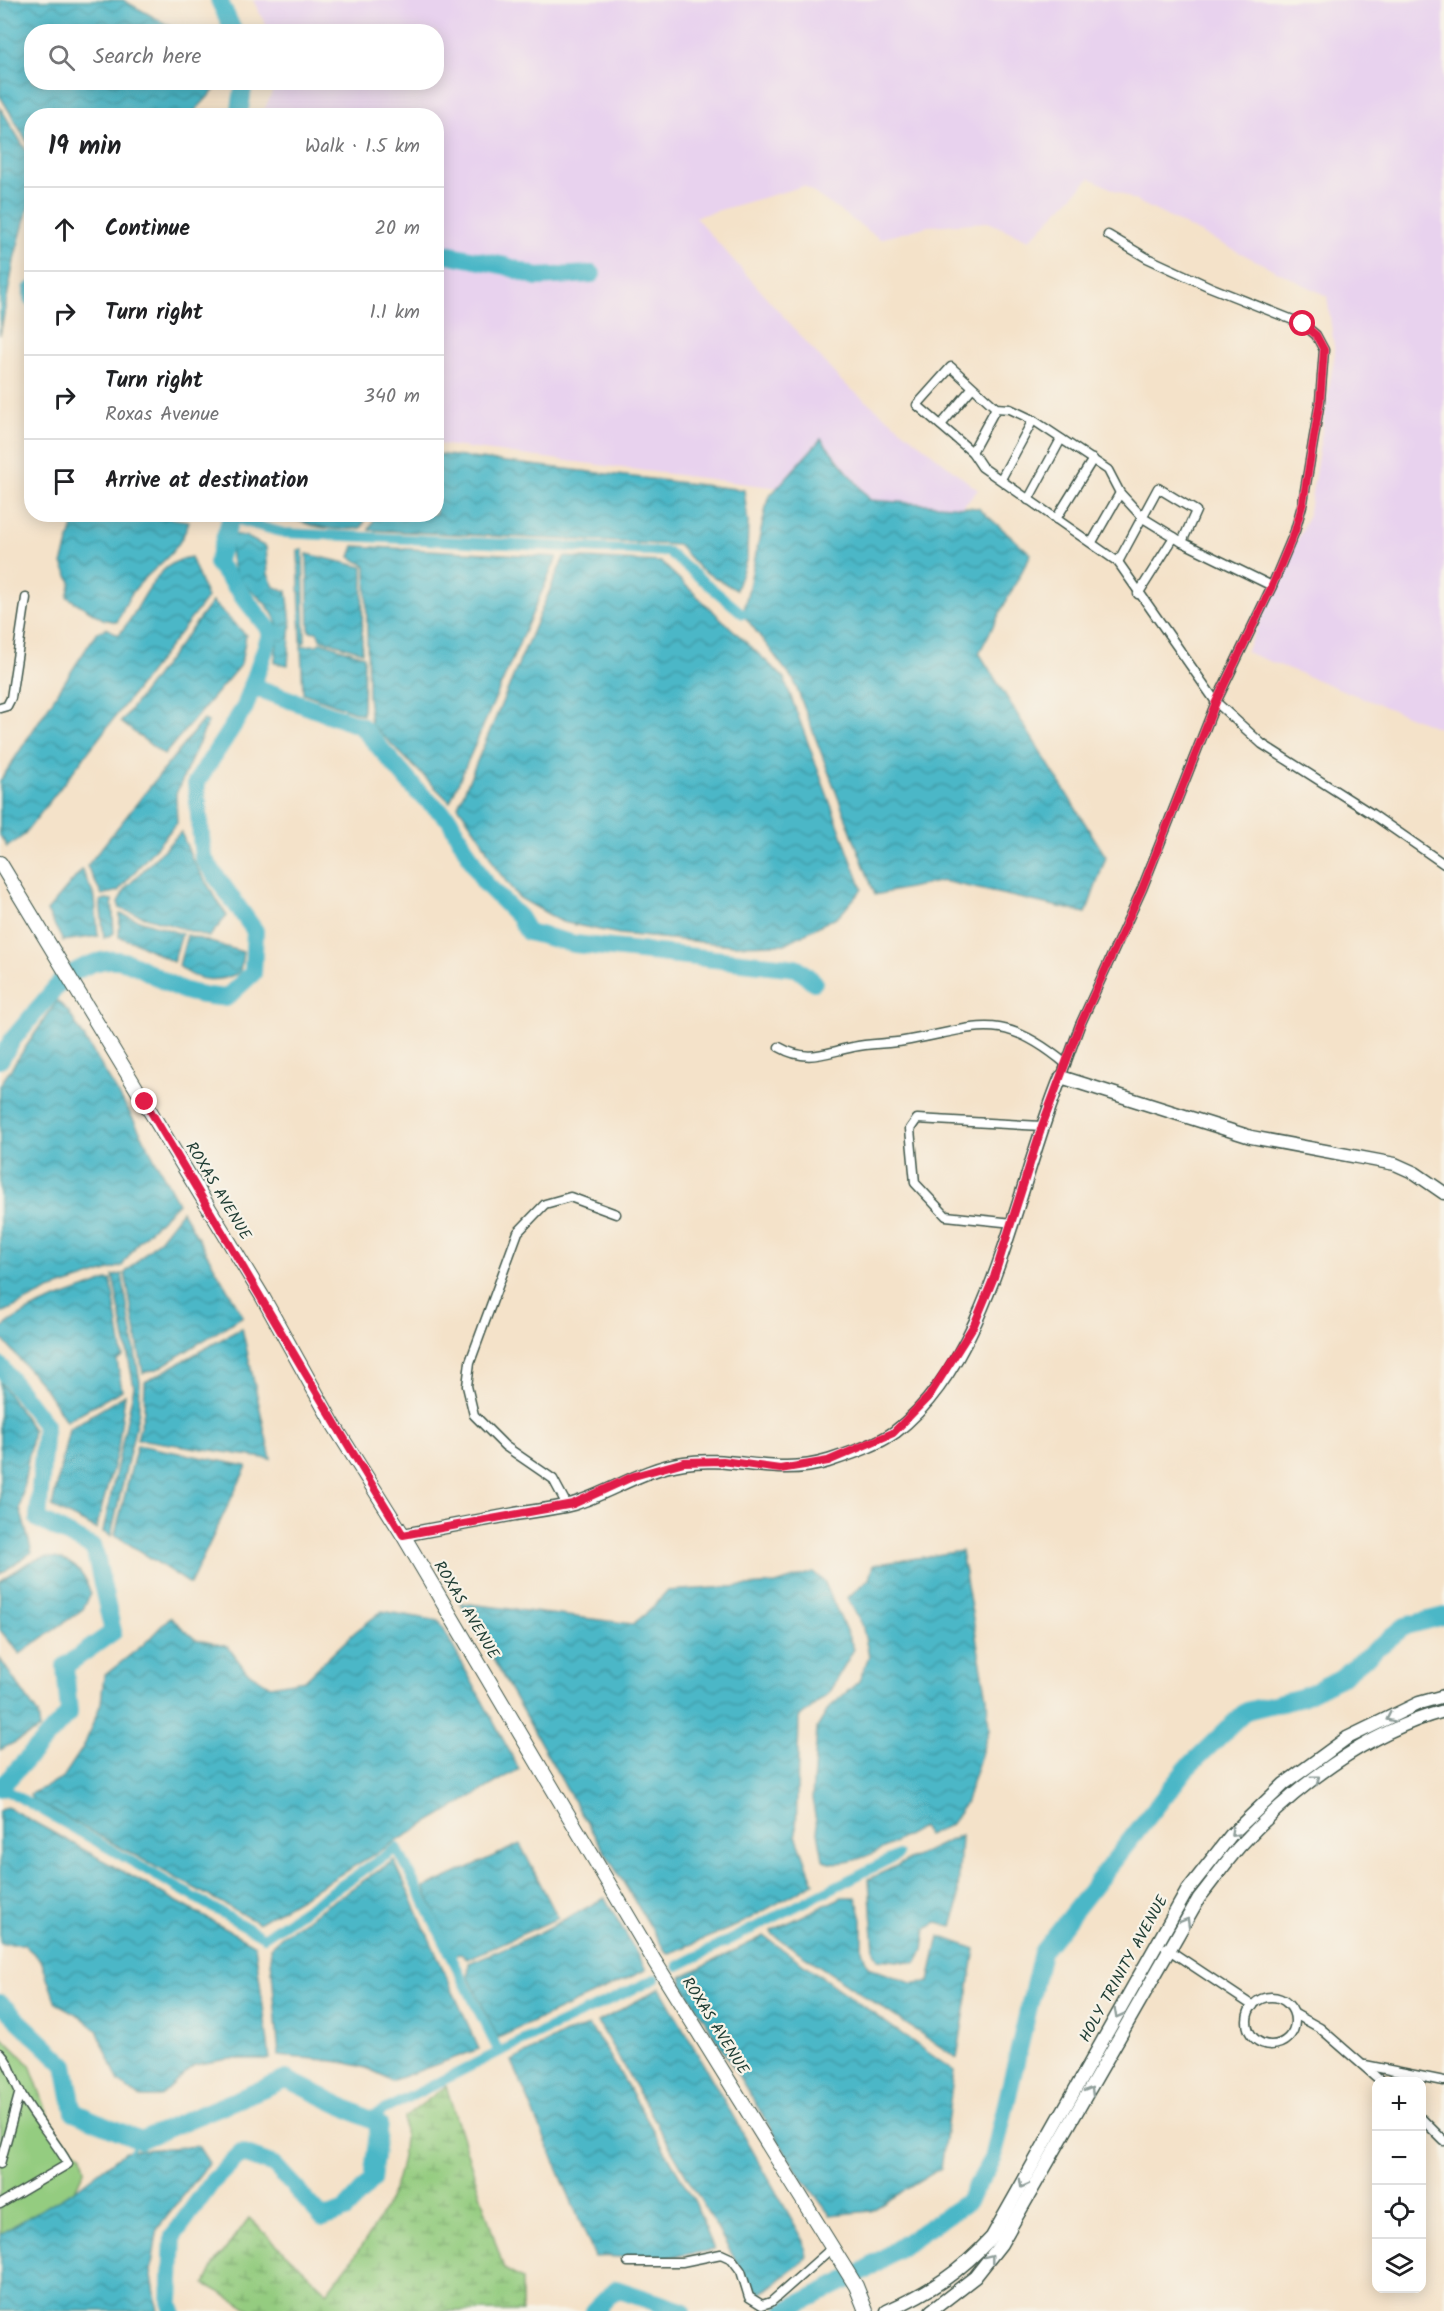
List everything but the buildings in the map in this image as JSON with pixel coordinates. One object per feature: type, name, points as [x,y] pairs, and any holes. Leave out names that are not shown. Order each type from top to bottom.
[{"type":"main road","name":"ROXAS AVENUE","points":[[0,863],[262,1296],[332,1422],[403,1535],[655,1962],[835,2251],[866,2311]]},
{"type":"main road","points":[[403,1535],[567,1505],[658,1468],[706,1461],[780,1469],[800,1467],[828,1461],[893,1433],[929,1396],[974,1325],[1013,1223],[1042,1126],[1061,1077],[1251,1137],[1395,1164],[1415,1173],[1444,1193]]},
{"type":"main road","name":"HOLY TRINITY AVENUE","points":[[887,2311],[921,2296],[966,2265],[992,2237],[1187,1891],[1231,1835],[1284,1784],[1347,1738],[1419,1703],[1444,1696]]},
{"type":"main road","name":"HOLY TRINITY AVENUE","points":[[930,2311],[975,2277],[1001,2244],[1026,2204],[1199,1898],[1239,1847],[1293,1796],[1354,1750],[1422,1717],[1444,1711]]},
{"type":"main road","points":[[966,2265],[975,2277]]},
{"type":"street","points":[[1061,1077],[1080,1025],[1142,889],[1216,702],[1272,586],[1295,531],[1303,502],[1320,401],[1324,350],[1316,335],[1303,324],[1210,287],[1147,258],[1108,235]]},
{"type":"street","points":[[1272,586],[1143,519],[1120,493],[1108,470],[1033,420],[1010,409],[996,408],[951,367],[917,405],[972,452],[982,467],[1118,562],[1138,594],[1216,702],[1262,744],[1372,814],[1444,864]]},
{"type":"street","points":[[941,425],[972,388]]},
{"type":"street","points":[[972,452],[996,408]]},
{"type":"street","points":[[1001,479],[1033,420]]},
{"type":"street","points":[[1028,500],[1061,439]]},
{"type":"street","points":[[1056,519],[1093,459]]},
{"type":"street","points":[[1118,562],[1158,488],[1196,511],[1138,594]]},
{"type":"street","points":[[1092,542],[1120,493]]},
{"type":"street","points":[[0,708],[7,706],[11,698],[26,598]]},
{"type":"street","points":[[779,1047],[794,1056],[806,1058],[860,1045],[903,1041],[984,1026],[1027,1035],[1040,1042],[1066,1064]]},
{"type":"street","points":[[1013,1223],[946,1216],[940,1212],[931,1197],[915,1183],[910,1129],[917,1119],[1042,1126]]},
{"type":"street","points":[[567,1505],[553,1479],[505,1446],[474,1415],[467,1386],[470,1362],[518,1232],[545,1204],[570,1197],[616,1214]]},
{"type":"street","points":[[1158,1943],[1252,2006]]},
{"type":"street","points":[[1295,2014],[1293,2032],[1288,2039],[1271,2046],[1262,2044],[1249,2032],[1247,2023],[1252,2006],[1260,2000],[1274,1997],[1285,2001],[1295,2014],[1320,2028],[1377,2077]]},
{"type":"street","points":[[0,2053],[8,2061],[20,2091],[57,2142],[68,2164],[0,2204]]},
{"type":"street","points":[[1365,2065],[1444,2081]]},
{"type":"street","points":[[0,2164],[20,2091]]},
{"type":"street","points":[[1426,2124],[1444,2141]]},
{"type":"street","points":[[628,2262],[682,2262],[721,2254],[732,2259],[741,2271],[749,2297],[762,2305],[771,2302],[835,2251]]},
{"type":"shaded area","points":[[253,0],[1444,0],[1444,730],[1246,652],[1308,517],[1335,353],[1327,296],[1090,178],[1029,240],[988,222],[928,226],[880,239],[804,186],[695,217],[841,381],[978,490],[958,511],[444,445],[444,108],[265,108],[273,90],[444,90],[444,24],[265,24]]},
{"type":"green space","points":[[0,2035],[30,2065],[53,2128],[64,2141],[82,2155],[85,2169],[75,2190],[0,2234]]},
{"type":"green space","points":[[446,2086],[504,2269],[522,2279],[522,2311],[253,2311],[205,2284],[214,2265],[249,2218],[327,2292],[383,2212],[400,2169],[404,2145],[404,2118]]},
{"type":"water","points":[[0,0],[123,0],[166,24],[24,24],[24,90],[214,90],[198,108],[24,108],[24,136],[0,96]]},
{"type":"water","points":[[0,107],[24,147],[24,223],[15,256],[0,335]]},
{"type":"water","points":[[821,439],[870,500],[978,508],[1031,554],[979,653],[1106,857],[1086,913],[943,881],[875,895],[794,681],[743,614],[768,498]]},
{"type":"water","points":[[444,455],[744,490],[748,522],[747,558],[736,590],[700,569],[678,545],[369,530],[373,522],[444,522]]},
{"type":"water","points":[[74,522],[189,522],[185,533],[173,551],[132,593],[117,622],[103,619],[67,597],[71,582],[62,564]]},
{"type":"water","points":[[302,522],[364,522],[361,528],[341,529],[323,528]]},
{"type":"water","points":[[232,534],[245,536],[266,547],[268,574],[274,587],[287,591],[291,623],[288,665],[275,663],[277,625],[272,612],[239,578],[233,568]]},
{"type":"water","points":[[354,546],[557,557],[450,802],[371,724],[368,695],[366,566],[350,557]]},
{"type":"water","points":[[298,550],[303,550],[305,642],[301,644]]},
{"type":"water","points":[[307,554],[363,567],[362,652],[320,639],[317,632],[309,631]]},
{"type":"water","points":[[191,557],[207,598],[23,836],[7,847],[0,835],[0,781],[97,632],[107,628],[118,635],[127,625],[156,578],[177,561]]},
{"type":"water","points":[[564,557],[661,562],[784,678],[862,889],[840,915],[785,944],[733,945],[619,934],[562,922],[518,897],[496,868],[480,837],[458,806]]},
{"type":"water","points":[[212,602],[246,635],[241,664],[164,755],[121,722]]},
{"type":"water","points":[[321,642],[364,656],[363,715],[303,693],[301,646],[317,645]]},
{"type":"water","points":[[203,720],[208,722],[176,794],[177,823],[118,891],[102,895],[87,866]]},
{"type":"water","points":[[181,832],[193,861],[227,916],[209,937],[120,909],[118,902],[126,888]]},
{"type":"water","points":[[82,870],[95,898],[98,936],[63,941],[47,911]]},
{"type":"water","points":[[112,900],[114,933],[104,938],[100,901]]},
{"type":"water","points":[[120,914],[182,934],[173,962],[137,943],[119,937]]},
{"type":"water","points":[[187,935],[243,952],[240,972],[224,978],[208,980],[186,972],[179,966]]},
{"type":"water","points":[[57,1001],[68,1011],[130,1113],[178,1203],[139,1241],[122,1266],[49,1290],[0,1314],[0,1085]]},
{"type":"water","points":[[182,1211],[243,1316],[157,1369],[143,1373],[125,1273],[160,1239]]},
{"type":"water","points":[[122,1274],[140,1382],[139,1411],[111,1536],[103,1532],[134,1387],[113,1276]]},
{"type":"water","points":[[111,1280],[123,1357],[117,1361],[122,1390],[66,1421],[47,1391],[2,1339],[0,1329],[40,1306]]},
{"type":"water","points":[[242,1328],[271,1459],[137,1439],[144,1411],[145,1382]]},
{"type":"water","points":[[0,1382],[33,1430],[20,1509],[32,1552],[0,1574]]},
{"type":"water","points":[[125,1395],[118,1448],[96,1529],[52,1507],[69,1429]]},
{"type":"water","points":[[137,1445],[247,1466],[190,1584],[115,1535]]},
{"type":"water","points":[[961,1551],[987,1698],[989,1730],[965,1804],[950,1825],[927,1835],[922,1827],[859,1859],[833,1862],[823,1859],[812,1799],[817,1728],[829,1708],[859,1681],[869,1656],[862,1624],[847,1598],[869,1579],[873,1565]]},
{"type":"water","points":[[46,1557],[63,1560],[75,1567],[84,1578],[91,1594],[83,1609],[20,1654],[0,1630],[0,1581],[29,1562]]},
{"type":"water","points":[[813,1572],[824,1581],[854,1649],[828,1694],[799,1718],[796,1835],[814,1883],[738,1925],[670,1953],[666,1952],[573,1800],[461,1603],[633,1624],[649,1611],[667,1591],[776,1584]]},
{"type":"water","points":[[382,1611],[439,1621],[519,1769],[258,1923],[32,1799],[30,1794],[62,1779],[84,1746],[101,1703],[104,1676],[144,1644],[170,1617],[195,1639],[228,1647],[246,1671],[270,1686],[305,1680],[355,1632]]},
{"type":"water","points":[[0,1659],[38,1714],[40,1729],[0,1750]]},
{"type":"water","points":[[7,1807],[255,1945],[270,2059],[228,2059],[194,2065],[160,2097],[140,2097],[119,2082],[97,2030],[80,2016],[56,2003],[41,1960],[23,1944],[0,1944],[0,1811]]},
{"type":"water","points":[[961,1835],[957,1911],[952,1926],[937,1923],[926,1929],[923,1950],[916,1963],[878,1959],[874,1951],[869,1879]]},
{"type":"water","points":[[520,1844],[558,1918],[467,1959],[461,1954],[454,1955],[424,1888]]},
{"type":"water","points":[[394,1860],[479,2049],[391,2081],[379,2073],[351,2064],[279,2056],[270,1947],[283,1935]]},
{"type":"water","points":[[842,1897],[856,1897],[862,1919],[862,1950],[868,1967],[911,1983],[929,1982],[939,1936],[975,1949],[957,2058],[772,1934],[771,1931]]},
{"type":"water","points":[[605,1898],[646,1970],[498,2038],[468,1976],[469,1963],[537,1934]]},
{"type":"water","points":[[764,1936],[954,2071],[941,2168],[871,2211],[830,2215],[795,2168],[683,1985],[681,1977]]},
{"type":"water","points":[[660,1988],[804,2241],[807,2258],[759,2296],[748,2282],[598,2022]]},
{"type":"water","points":[[589,2026],[604,2046],[695,2202],[714,2250],[655,2259],[595,2257],[512,2061],[565,2033]]},
{"type":"water","points":[[198,2146],[209,2163],[158,2228],[151,2271],[158,2311],[0,2311],[0,2234],[75,2190],[126,2151]]},
{"type":"waterway","points":[[219,0],[230,24]]},
{"type":"waterway","points":[[240,108],[243,90]]},
{"type":"waterway","points":[[444,254],[506,266],[537,277],[592,274]]},
{"type":"waterway","points":[[74,972],[105,960],[118,960],[140,968],[185,991],[226,998],[253,973],[255,931],[203,858],[196,783],[245,707],[271,632],[217,563],[230,522]]},
{"type":"waterway","points":[[245,522],[284,533],[668,552],[743,614]]},
{"type":"waterway","points":[[252,686],[361,726],[418,792],[449,819],[484,882],[519,917],[528,932],[575,944],[797,968],[814,982]]},
{"type":"waterway","points":[[0,1060],[13,1039],[63,979]]},
{"type":"waterway","points":[[0,1366],[45,1425],[38,1519],[94,1548],[113,1632],[65,1666],[69,1713],[0,1788]]},
{"type":"waterway","points":[[784,2311],[861,2273],[967,2202],[993,2159],[1042,1952],[1186,1769],[1246,1711],[1302,1697],[1340,1678],[1405,1626],[1444,1616]]},
{"type":"waterway","points":[[1,1787],[264,1937],[397,1848],[499,2052]]},
{"type":"waterway","points":[[678,1966],[898,1855]]},
{"type":"waterway","points":[[368,2118],[499,2052],[655,1979]]},
{"type":"waterway","points":[[0,2003],[65,2065],[74,2112],[140,2140],[286,2079],[379,2124],[372,2180],[345,2210],[323,2218],[274,2165],[241,2153],[212,2182],[173,2236],[170,2302],[173,2311]]},
{"type":"waterway","points":[[128,2154],[140,2140]]},
{"type":"waterway","points":[[594,2311],[616,2289],[682,2311]]},
{"type":"route","points":[[145,1102],[262,1296],[332,1422],[403,1535],[573,1504],[634,1476],[684,1462],[723,1461],[780,1469],[800,1467],[828,1461],[893,1433],[929,1396],[974,1325],[994,1277],[1042,1126],[1080,1025],[1142,889],[1216,702],[1272,586],[1295,531],[1303,502],[1320,401],[1324,350],[1316,335],[1303,324]]}]
